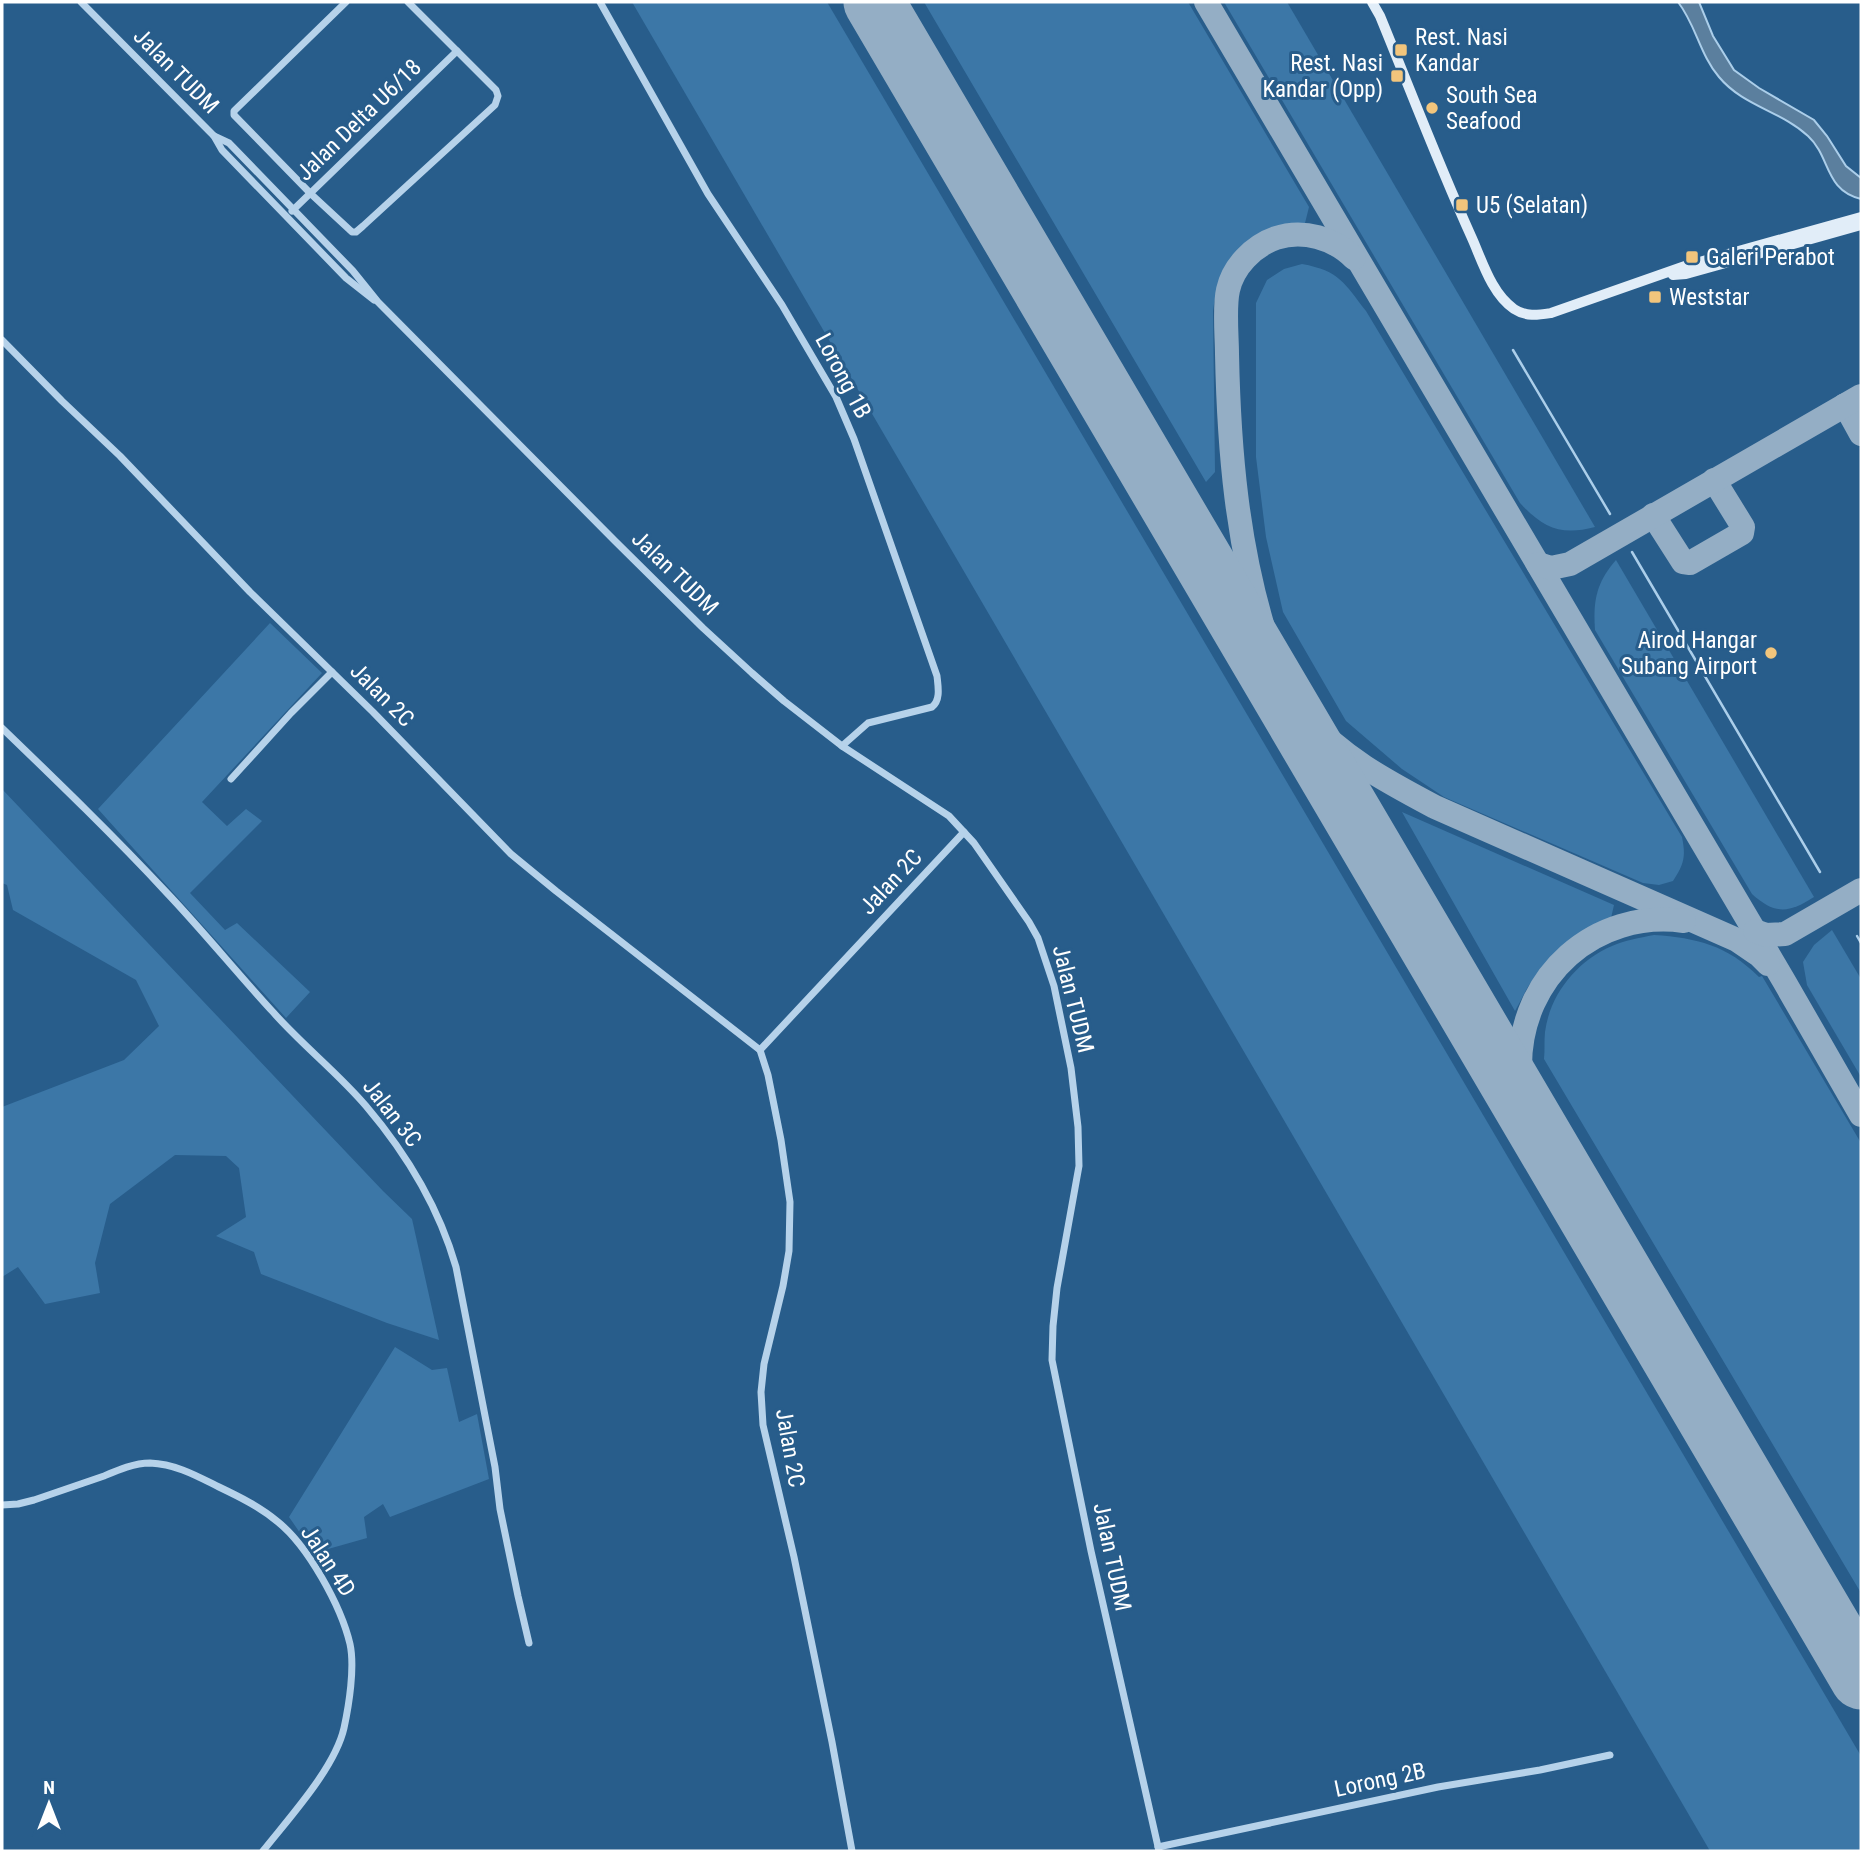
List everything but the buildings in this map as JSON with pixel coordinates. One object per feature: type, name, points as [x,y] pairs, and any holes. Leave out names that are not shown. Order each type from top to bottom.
[{"type":"street","name":"Jalan TUDM","points":[[81,2],[214,136],[222,150],[346,278],[377,302]]},
{"type":"street","points":[[346,2],[237,106],[234,115],[352,232],[356,232],[495,105],[498,96],[496,90],[408,2]]},
{"type":"street","name":"Lorong 1B","points":[[600,2],[708,194],[782,305],[836,397],[854,439],[937,676],[937,699],[932,708],[868,723],[842,746]]},
{"type":"street","points":[[1373,2],[1494,287],[1514,309],[1524,314],[1551,313],[1685,266],[1861,217]]},
{"type":"street","name":"Jalan Delta U6/18","points":[[286,216],[457,51]]},
{"type":"street","name":"Jalan TUDM","points":[[214,136],[229,143],[353,271],[377,302],[703,628],[778,696],[842,746],[949,816],[974,843],[1038,938],[1054,986],[1070,1068],[1077,1119],[1079,1166],[1057,1288],[1052,1360],[1091,1551],[1159,1849]]},
{"type":"street","points":[[1653,278],[1686,274],[1861,225]]},
{"type":"street","name":"Jalan 2C","points":[[2,340],[120,456],[250,592],[510,854],[760,1050],[768,1074],[790,1202],[789,1251],[764,1364],[761,1392],[763,1425],[794,1557],[852,1851]]},
{"type":"street","points":[[231,779],[332,672]]},
{"type":"street","name":"Jalan 3C","points":[[2,728],[94,816],[169,895],[275,1015],[366,1106],[419,1181],[448,1238],[456,1267],[495,1466],[500,1509],[529,1643]]},
{"type":"street","name":"Jalan 2C","points":[[760,1050],[964,832]]},
{"type":"street","name":"Jalan 4D","points":[[2,1505],[34,1500],[129,1467],[149,1463],[181,1468],[227,1490],[251,1503],[292,1535],[335,1602],[350,1645],[349,1696],[344,1730],[320,1778],[264,1851]]},
{"type":"street","name":"Lorong 2B","points":[[1159,1849],[1438,1787],[1610,1755]]},
{"type":"shaded area","points":[[632,2],[827,2],[1861,1756],[1861,1851],[1710,1851]]},
{"type":"shaded area","points":[[924,2],[1188,2],[1309,207],[1305,223],[1286,226],[1254,239],[1241,248],[1223,274],[1213,311],[1215,472],[1206,482]]},
{"type":"shaded area","points":[[1224,2],[1287,2],[1595,527],[1572,531],[1553,528],[1537,519],[1520,503]]},
{"type":"shaded area","points":[[1678,2],[1699,2],[1713,36],[1734,70],[1814,120],[1846,166],[1861,178],[1861,199],[1849,195],[1834,181],[1821,153],[1808,136],[1786,120],[1739,95],[1719,77]]},
{"type":"shaded area","points":[[1302,264],[1325,270],[1340,280],[1366,311],[1682,837],[1683,860],[1673,881],[1659,885],[1643,883],[1444,797],[1402,769],[1346,721],[1283,612],[1266,537],[1256,457],[1256,303],[1267,280],[1284,269]]},
{"type":"shaded area","points":[[1616,560],[1814,897],[1789,909],[1782,909],[1768,906],[1752,894],[1595,630],[1597,593]]},
{"type":"shaded area","points":[[270,623],[322,673],[202,802],[227,826],[246,809],[262,821],[190,893],[225,930],[237,923],[310,992],[286,1018],[98,809]]},
{"type":"shaded area","points":[[2,789],[412,1219],[439,1340],[387,1323],[261,1274],[254,1252],[216,1236],[246,1217],[239,1168],[226,1156],[175,1155],[110,1204],[95,1263],[100,1293],[45,1304],[18,1267],[2,1277],[2,1107],[124,1060],[159,1026],[136,980],[13,910],[7,885],[2,883]]},
{"type":"shaded area","points":[[1402,812],[1614,905],[1611,918],[1558,953],[1530,984],[1515,1011]]},
{"type":"shaded area","points":[[1832,930],[1861,979],[1861,1077],[1807,985],[1803,962],[1814,945]]},
{"type":"shaded area","points":[[1654,935],[1684,938],[1711,945],[1735,957],[1759,977],[1762,976],[1861,1143],[1861,1593],[1544,1059],[1548,1018],[1567,980],[1599,952],[1622,942]]},
{"type":"shaded area","points":[[395,1347],[432,1370],[447,1368],[459,1422],[477,1414],[489,1479],[390,1517],[383,1504],[364,1517],[367,1538],[314,1553],[289,1517]]},
{"type":"waterway","points":[[1513,350],[1610,514]]},
{"type":"waterway","points":[[1632,552],[1820,872]]},
{"type":"waterway","points":[[1857,936],[1861,943]]},
{"type":"taxiway","points":[[1206,2],[1861,1115]]},
{"type":"taxiway","points":[[1311,745],[1271,651],[1256,602],[1241,532],[1228,390],[1227,297],[1234,273],[1245,258],[1276,238],[1286,235],[1318,237],[1337,245],[1354,258]]},
{"type":"taxiway","points":[[1538,564],[1551,568],[1570,564],[1861,396]]},
{"type":"taxiway","points":[[1845,405],[1861,434]]},
{"type":"taxiway","points":[[1653,515],[1683,562],[1690,563],[1742,533],[1743,527],[1714,480]]},
{"type":"taxiway","points":[[1304,715],[1349,756],[1435,807],[1737,940],[1768,964]]},
{"type":"taxiway","points":[[1755,931],[1766,935],[1785,934],[1861,890]]},
{"type":"taxiway","points":[[1542,1138],[1525,1094],[1520,1066],[1523,1033],[1533,1004],[1548,977],[1569,955],[1593,938],[1621,926],[1651,920],[1684,921]]},
{"type":"runway","points":[[874,2],[1861,1679]]},
{"type":"place","name":"Rest. Nasi Kandar","points":[[1401,50]]},
{"type":"place","name":"Rest. Nasi Kandar (Opp)","points":[[1397,76]]},
{"type":"place","name":"South Sea Seafood","points":[[1432,108]]},
{"type":"place","name":"U5 (Selatan)","points":[[1462,205]]},
{"type":"place","name":"Galeri Perabot","points":[[1692,257]]},
{"type":"place","name":"Weststar","points":[[1655,297]]},
{"type":"place","name":"Airod Hangar Subang Airport","points":[[1771,653]]}]
